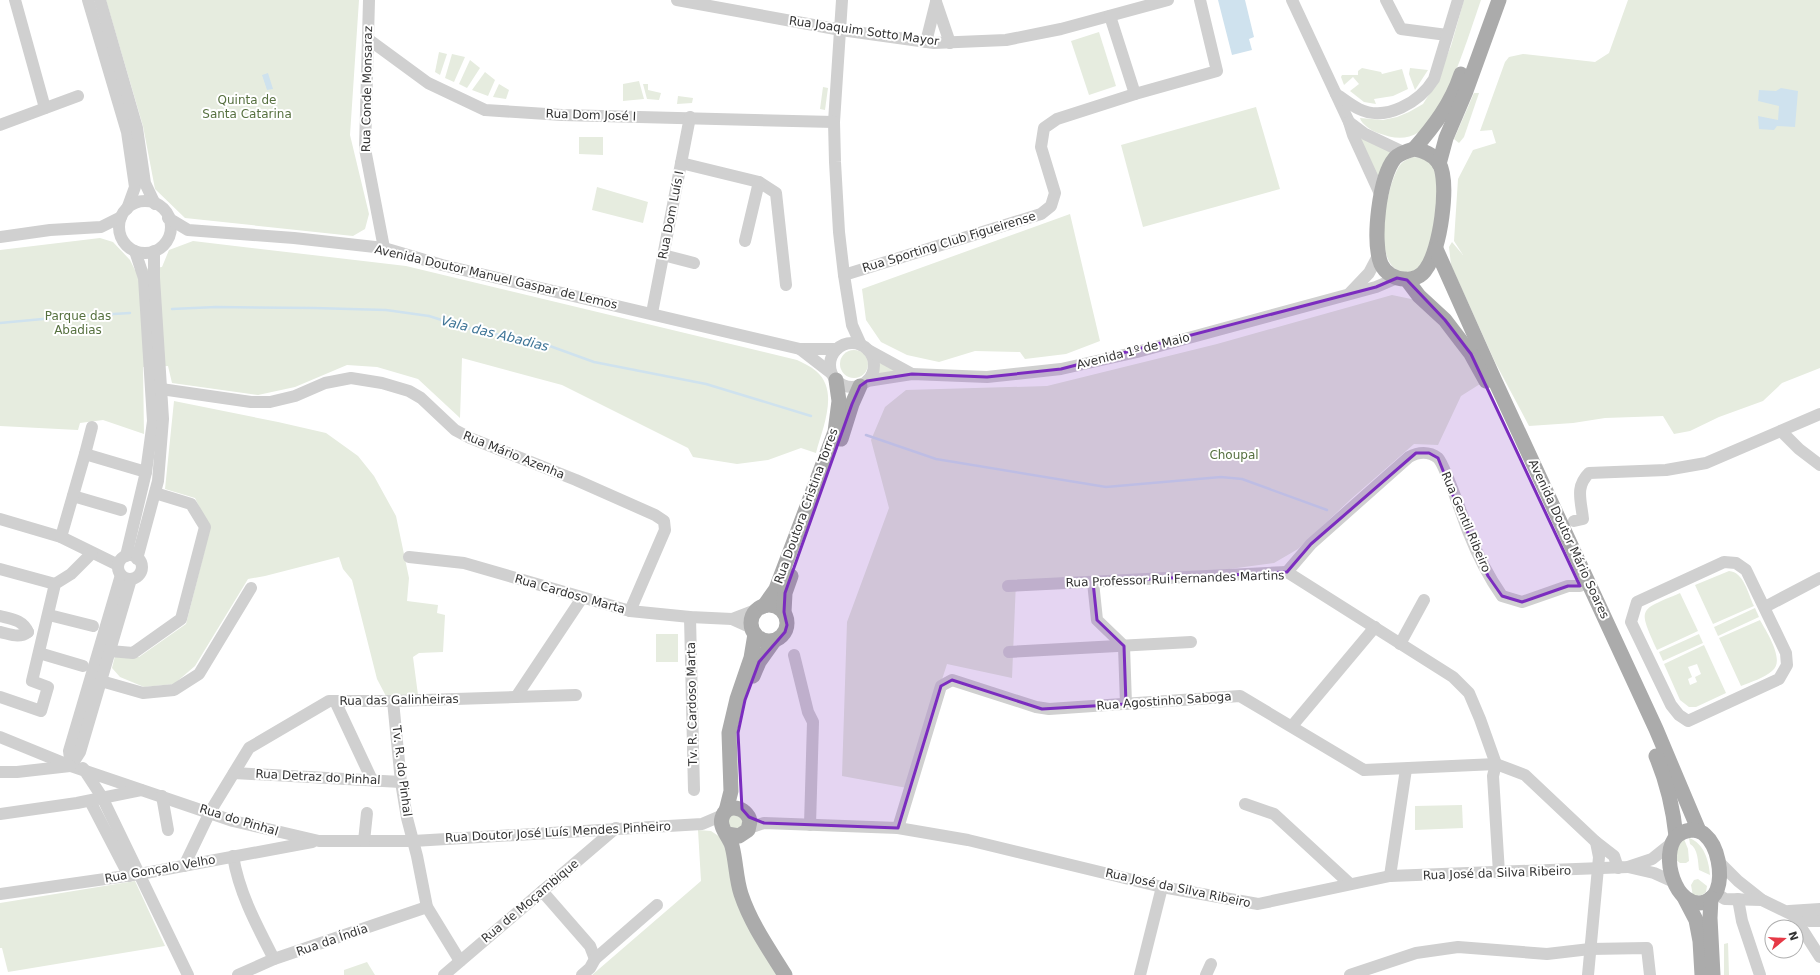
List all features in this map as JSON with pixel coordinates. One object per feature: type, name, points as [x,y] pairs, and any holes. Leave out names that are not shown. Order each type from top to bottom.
[{"type":"main road","points":[[1379,254],[1377,241],[1384,179],[1395,158],[1408,150],[1442,114],[1454,92],[1488,0]]},
{"type":"main road","points":[[1402,279],[1417,277],[1426,271],[1436,249],[1442,218],[1443,189],[1439,164],[1446,138],[1466,91],[1499,0]]},
{"type":"main road","points":[[1408,150],[1424,150],[1433,156],[1439,164]]},
{"type":"main road","name":"Avenida Doutor Mário Soares","points":[[1436,249],[1495,381],[1656,730],[1699,831]]},
{"type":"main road","name":"Avenida Doutor Mário Soares","points":[[1379,254],[1382,264],[1388,273],[1402,279],[1445,320],[1471,354],[1488,384],[1663,771],[1674,812],[1674,839]]},
{"type":"main road","name":"Rua Doutora Cristina Torres","points":[[761,607],[776,589],[835,432],[839,401],[834,376]]},
{"type":"main road","name":"Rua Doutora Cristina Torres","points":[[784,612],[785,593],[842,437],[852,404],[863,383]]},
{"type":"main road","points":[[785,975],[754,925],[741,893],[732,844],[728,834],[721,824],[731,791],[729,733],[737,699],[751,658],[754,631],[752,621],[754,614],[761,607],[772,605],[778,607],[784,612],[787,618],[787,625],[785,632],[781,637],[774,641],[759,662],[745,700],[738,733],[738,791],[746,822],[742,846],[750,890],[762,920],[796,975]]},
{"type":"main road","points":[[754,631],[761,639],[774,641]]},
{"type":"main road","points":[[724,813],[733,808],[746,822]]},
{"type":"main road","points":[[728,834],[739,836],[746,822]]},
{"type":"main road","points":[[1702,975],[1700,940],[1696,920],[1674,882],[1670,861],[1674,839],[1683,831],[1691,830],[1699,831],[1705,835],[1710,842],[1718,861],[1719,882],[1713,896],[1710,918],[1713,975]]},
{"type":"main road","points":[[1684,898],[1691,902],[1699,903],[1713,896]]},
{"type":"street","points":[[15,0],[45,108]]},
{"type":"street","points":[[0,237],[50,230],[101,227],[124,213],[140,202],[155,204],[160,207],[168,218],[170,224],[168,237],[160,248],[154,251],[141,253],[129,248],[121,237],[119,230],[124,213],[135,187],[126,132],[88,0]]},
{"type":"street","points":[[100,0],[137,128],[145,183],[155,204]]},
{"type":"street","name":"Rua Conde Monsaraz","points":[[369,0],[365,149],[384,248]]},
{"type":"street","name":"Rua Joaquim Sotto Mayor","points":[[680,0],[841,30],[926,42],[1006,40],[1061,29],[1154,2],[1168,0]]},
{"type":"street","points":[[800,350],[834,376],[843,385],[851,387],[863,383],[872,374],[874,366],[872,357],[864,347],[852,325],[839,232],[834,122],[842,0]]},
{"type":"street","points":[[1110,16],[1135,94],[1216,71],[1200,0]]},
{"type":"street","points":[[1292,0],[1349,122],[1353,135],[1381,196]]},
{"type":"street","points":[[1386,0],[1401,29],[1448,35]]},
{"type":"street","points":[[1336,94],[1360,109],[1370,112],[1396,110],[1417,99],[1428,89],[1434,79],[1458,0]]},
{"type":"street","points":[[926,42],[936,2],[950,42]]},
{"type":"street","name":"Rua Dom José I","points":[[368,39],[428,83],[485,110],[562,115],[690,117],[834,122]]},
{"type":"street","name":"Rua Sporting Club Figueirense","points":[[844,275],[1041,214],[1051,206],[1055,193],[1041,147],[1044,128],[1057,119],[1135,94]]},
{"type":"street","points":[[0,125],[78,96]]},
{"type":"street","points":[[1349,122],[1360,109]]},
{"type":"street","name":"Rua Dom Luís I","points":[[652,313],[690,117]]},
{"type":"street","points":[[1349,122],[1365,134],[1408,150]]},
{"type":"street","points":[[681,163],[759,182],[776,193],[786,285]]},
{"type":"street","points":[[745,240],[759,182]]},
{"type":"street","points":[[168,218],[188,230]]},
{"type":"street","points":[[101,227],[121,237]]},
{"type":"street","points":[[168,237],[188,230]]},
{"type":"street","name":"Avenida Doutor Manuel Gaspar de Lemos","points":[[188,230],[294,238],[384,248],[442,265],[652,313],[800,350]]},
{"type":"street","points":[[77,767],[80,752],[110,651],[146,472],[153,421],[144,278],[135,251]]},
{"type":"street","points":[[106,820],[102,797],[77,767],[70,751],[126,567],[155,493],[158,481],[163,419],[154,278],[154,251]]},
{"type":"street","points":[[1350,293],[1369,273],[1379,254]]},
{"type":"street","points":[[663,255],[694,263]]},
{"type":"street","name":"Avenida 1º de Maio","points":[[863,383],[912,374],[988,377],[1061,369],[1137,352],[1402,279]]},
{"type":"street","points":[[834,376],[830,364],[832,356],[840,346],[852,325]]},
{"type":"street","points":[[800,350],[840,346],[852,343],[864,347],[912,374]]},
{"type":"street","name":"Rua Mário Azenha","points":[[161,388],[251,402],[270,402],[295,396],[325,384],[351,378],[382,383],[409,391],[421,398],[455,430],[470,438],[576,480],[655,515],[664,521],[665,530],[630,611]]},
{"type":"street","points":[[1574,521],[1583,519],[1580,489],[1582,480],[1589,473],[1666,470],[1685,468],[1706,463],[1820,414]]},
{"type":"street","points":[[61,537],[92,427]]},
{"type":"street","points":[[1781,431],[1799,449],[1820,465]]},
{"type":"street","name":"Rua Gentil Ribeiro","points":[[1288,572],[1311,544],[1409,457],[1416,453],[1429,453],[1438,458],[1468,533],[1488,576],[1502,596],[1522,602],[1568,586],[1580,586]]},
{"type":"street","points":[[85,454],[146,472]]},
{"type":"street","points":[[110,651],[133,653],[181,619],[205,527],[191,504],[155,493]]},
{"type":"street","points":[[73,496],[122,510]]},
{"type":"street","points":[[0,519],[61,537],[92,553],[126,567]]},
{"type":"street","points":[[0,697],[41,711],[48,688],[32,681],[49,615],[55,584],[71,574],[92,553]]},
{"type":"street","name":"Rua Cardoso Marta","points":[[410,557],[464,563],[630,611],[690,617],[732,619]]},
{"type":"street","points":[[1724,562],[1736,563],[1746,570],[1765,607],[1786,653],[1788,665],[1779,679],[1688,720],[1679,715],[1671,705],[1631,622],[1637,602],[1724,562]]},
{"type":"street","points":[[0,569],[55,584]]},
{"type":"street","name":"Rua Professor Rui Fernandes Martins","points":[[1008,586],[1288,572],[1453,677],[1469,693],[1496,764]]},
{"type":"street","points":[[1765,607],[1820,578]]},
{"type":"street","points":[[1093,582],[1097,620],[1124,646],[1126,704]]},
{"type":"street","points":[[101,681],[143,694],[174,690],[198,674],[251,588]]},
{"type":"street","points":[[516,697],[582,598]]},
{"type":"street","points":[[1400,644],[1424,600]]},
{"type":"street","points":[[732,619],[761,607]]},
{"type":"street","points":[[49,615],[93,626]]},
{"type":"street","points":[[0,616],[19,621],[25,625],[28,632]]},
{"type":"street","name":"Tv. R. Cardoso Marta","points":[[690,617],[694,790]]},
{"type":"street","points":[[732,619],[754,631]]},
{"type":"street","points":[[1292,726],[1375,627]]},
{"type":"street","points":[[0,632],[18,636],[24,635],[28,632],[43,636]]},
{"type":"street","points":[[1009,652],[1191,642]]},
{"type":"street","points":[[39,653],[83,666]]},
{"type":"street","points":[[794,655],[808,712],[814,722],[810,825]]},
{"type":"street","name":"Rua Agostinho Saboga","points":[[898,828],[941,686],[952,680],[1042,709],[1240,696],[1292,726],[1331,752],[1364,770],[1496,764],[1525,775],[1596,842],[1614,856],[1623,868]]},
{"type":"street","name":"Rua das Galinheiras","points":[[184,866],[210,812],[249,748],[329,700],[393,701],[576,695]]},
{"type":"street","points":[[335,700],[372,780]]},
{"type":"street","name":"Tv. R. do Pinhal","points":[[393,701],[401,782],[407,818],[427,908],[460,962]]},
{"type":"street","name":"Rua do Pinhal","points":[[0,737],[77,767],[246,824],[319,841],[413,841]]},
{"type":"street","points":[[34,770],[39,763],[39,752]]},
{"type":"street","points":[[1496,764],[1493,776],[1499,873]]},
{"type":"street","points":[[0,772],[77,767]]},
{"type":"street","points":[[1390,876],[1406,769]]},
{"type":"street","name":"Rua Detraz do Pinhal","points":[[234,773],[401,782]]},
{"type":"street","points":[[0,814],[90,801],[102,797],[143,789]]},
{"type":"street","points":[[162,796],[168,830]]},
{"type":"street","points":[[90,801],[106,820],[188,975]]},
{"type":"street","points":[[1245,804],[1274,814],[1350,884]]},
{"type":"street","points":[[364,841],[366,813]]},
{"type":"street","name":"Rua Doutor José Luís Mendes Pinheiro","points":[[702,824],[724,813]]},
{"type":"street","name":"Rua José da Silva Ribeiro","points":[[746,822],[898,828],[968,840],[1162,887],[1258,904],[1390,876],[1623,868],[1652,859],[1674,839]]},
{"type":"street","name":"Rua Doutor José Luís Mendes Pinheiro","points":[[413,841],[702,824],[728,834]]},
{"type":"street","name":"Rua de Moçambique","points":[[444,975],[616,828]]},
{"type":"street","name":"Rua Gonçalo Velho","points":[[0,894],[134,875],[319,841]]},
{"type":"street","points":[[1588,975],[1599,856],[1596,842]]},
{"type":"street","points":[[233,856],[236,876],[252,917],[274,959]]},
{"type":"street","points":[[1718,861],[1738,881],[1762,900],[1809,921],[1820,921]]},
{"type":"street","name":"Rua José da Silva Ribeiro","points":[[1623,868],[1654,873],[1674,882]]},
{"type":"street","points":[[1140,975],[1162,887]]},
{"type":"street","points":[[542,890],[590,946],[594,959]]},
{"type":"street","points":[[1713,896],[1725,899],[1762,900]]},
{"type":"street","points":[[1738,899],[1746,933],[1760,975]]},
{"type":"street","points":[[582,975],[590,968],[594,959],[658,905]]},
{"type":"street","name":"Rua da Índia","points":[[240,975],[274,959],[427,908]]},
{"type":"street","points":[[1790,913],[1820,910]]},
{"type":"street","points":[[1790,913],[1820,957]]},
{"type":"street","points":[[1350,975],[1416,954],[1458,948],[1547,954],[1590,949],[1647,948],[1650,975]]},
{"type":"highlighted area","points":[[1397,278],[1407,280],[1445,320],[1471,354],[1580,586],[1568,586],[1522,602],[1502,596],[1488,576],[1468,533],[1438,458],[1429,453],[1416,453],[1311,544],[1287,572],[1093,582],[1097,620],[1124,646],[1126,704],[1042,709],[952,680],[941,686],[898,828],[764,823],[749,817],[742,809],[738,733],[745,700],[759,662],[785,632],[787,625],[784,612],[785,593],[852,404],[860,386],[867,381],[912,374],[987,377],[1061,369],[1376,287]]},
{"type":"green space","name":"Quinta de Santa Catarina","points":[[106,0],[359,0],[350,135],[369,214],[365,229],[353,236],[185,218],[155,189],[143,126]]},
{"type":"green space","points":[[1464,0],[1481,0],[1456,72],[1438,109],[1429,123],[1414,135],[1404,138],[1383,135],[1367,127],[1362,123],[1360,118],[1383,120],[1397,117],[1423,104],[1435,85],[1451,46]]},
{"type":"green space","points":[[1628,0],[1820,0],[1820,368],[1782,383],[1763,401],[1719,417],[1690,431],[1674,434],[1663,416],[1605,418],[1573,423],[1529,426],[1495,362],[1451,265],[1449,247],[1452,242],[1463,255],[1454,241],[1458,179],[1473,150],[1496,143],[1492,130],[1480,131],[1505,62],[1509,57],[1523,54],[1595,62],[1609,53]]},
{"type":"green space","points":[[1099,32],[1116,86],[1089,95],[1071,41]]},
{"type":"green space","points":[[439,52],[447,54],[440,75],[435,72]]},
{"type":"green space","points":[[452,54],[465,57],[454,82],[445,78]]},
{"type":"green space","points":[[470,60],[480,68],[467,88],[459,84]]},
{"type":"green space","points":[[1362,68],[1381,72],[1382,74],[1402,69],[1408,89],[1393,96],[1374,99],[1376,104],[1364,102],[1350,91],[1359,84],[1353,77],[1344,85],[1341,77],[1342,75],[1358,75],[1358,71]]},
{"type":"green space","points":[[1410,68],[1428,70],[1415,90],[1409,74]]},
{"type":"green space","points":[[485,72],[495,80],[488,96],[472,90]]},
{"type":"green space","points":[[639,81],[644,99],[623,101],[623,84]]},
{"type":"green space","points":[[499,84],[509,90],[506,99],[493,97]]},
{"type":"green space","points":[[643,84],[648,84],[648,90],[661,93],[659,100],[647,99]]},
{"type":"green space","points":[[823,87],[828,88],[825,110],[820,109]]},
{"type":"green space","points":[[1474,93],[1479,93],[1464,137],[1459,143],[1454,139]]},
{"type":"green space","points":[[678,96],[693,98],[692,103],[677,104]]},
{"type":"green space","points":[[1256,107],[1280,189],[1143,227],[1121,145]]},
{"type":"green space","points":[[1358,133],[1392,151],[1378,180]]},
{"type":"green space","points":[[579,137],[603,137],[603,155],[579,154]]},
{"type":"green space","points":[[1413,157],[1424,160],[1432,165],[1437,182],[1437,207],[1431,239],[1422,264],[1417,270],[1404,272],[1396,269],[1389,261],[1385,249],[1384,218],[1395,174],[1401,164]]},
{"type":"green space","points":[[597,187],[648,202],[643,223],[592,210]]},
{"type":"green space","points":[[1070,214],[1100,341],[1066,354],[1025,359],[1020,352],[975,351],[939,362],[907,355],[881,342],[866,320],[862,289]]},
{"type":"green space","name":"Parque das Abadias","points":[[100,238],[113,242],[130,260],[135,270],[162,267],[169,250],[193,241],[406,266],[797,360],[814,369],[823,379],[827,389],[828,399],[825,422],[816,453],[801,448],[768,460],[737,464],[693,457],[688,448],[562,385],[462,358],[460,418],[418,379],[377,367],[347,365],[295,387],[258,395],[172,383],[168,366],[143,367],[144,434],[103,420],[80,423],[78,430],[0,426],[0,250]]},
{"type":"green space","name":"Choupal","points":[[1392,295],[1416,300],[1446,332],[1469,364],[1480,384],[1461,396],[1438,445],[1414,444],[1351,499],[1298,549],[1274,563],[1207,572],[1016,581],[1012,678],[947,664],[907,788],[842,776],[847,622],[889,508],[871,440],[885,407],[906,390],[1047,386],[1217,344]]},
{"type":"green space","points":[[854,350],[864,354],[868,364],[864,374],[854,378],[844,374],[840,364],[844,354]]},
{"type":"green space","points":[[877,362],[906,373],[873,378],[877,367]]},
{"type":"green space","points":[[174,401],[326,433],[358,456],[374,476],[396,516],[409,578],[407,601],[438,605],[437,613],[445,615],[443,652],[419,653],[413,657],[418,695],[387,698],[377,679],[352,580],[343,569],[339,557],[248,579],[195,666],[174,684],[144,687],[120,677],[112,668],[115,656],[139,657],[186,624],[210,529],[195,498],[165,489]]},
{"type":"green space","points":[[1729,571],[1734,572],[1742,579],[1754,606],[1713,624],[1695,585]]},
{"type":"green space","points":[[1680,593],[1698,631],[1657,650],[1647,625],[1645,618],[1646,612],[1656,603]]},
{"type":"green space","points":[[1755,608],[1759,617],[1718,636],[1714,627]]},
{"type":"green space","points":[[1760,620],[1774,646],[1777,660],[1776,666],[1765,676],[1741,686],[1719,638]]},
{"type":"green space","points":[[656,634],[678,634],[678,662],[656,662]]},
{"type":"green space","points":[[1699,634],[1703,643],[1663,661],[1659,652]]},
{"type":"green space","points":[[1704,645],[1726,693],[1696,707],[1689,707],[1680,700],[1664,664]],"holes":[[[1697,664],[1701,674],[1695,677],[1697,682],[1690,685],[1688,679],[1692,677],[1688,667]]]},
{"type":"green space","points":[[1462,805],[1463,828],[1415,830],[1415,806]]},
{"type":"green space","points":[[733,812],[745,820],[740,829],[734,829],[729,826],[728,820]]},
{"type":"green space","points":[[698,830],[711,831],[723,839],[779,975],[592,975],[701,881]]},
{"type":"green space","points":[[1689,838],[1694,840],[1705,853],[1710,875],[1699,870],[1696,852],[1690,844]]},
{"type":"green space","points":[[1684,839],[1688,849],[1689,861],[1686,863],[1680,863],[1675,859],[1677,848]]},
{"type":"green space","points":[[1698,879],[1707,886],[1706,892],[1702,895],[1693,896],[1691,885],[1694,880]]},
{"type":"green space","points":[[135,881],[165,946],[8,972],[2,948],[0,948],[0,903]]},
{"type":"green space","points":[[1728,943],[1729,975],[1724,975],[1724,944]]},
{"type":"green space","points":[[367,962],[375,975],[344,975],[344,970]]},
{"type":"water","points":[[1218,0],[1245,0],[1254,37],[1249,39],[1252,50],[1232,55]]},
{"type":"water","points":[[268,73],[273,89],[267,90],[262,75]]},
{"type":"water","points":[[1781,88],[1798,91],[1795,127],[1777,126],[1774,130],[1759,129],[1758,116],[1778,120],[1779,106],[1758,101],[1759,90],[1776,91]]},
{"type":"waterway","name":"Vala das Abadias","points":[[172,309],[216,307],[314,308],[386,310],[429,316],[467,328],[547,345],[594,362],[706,384],[811,416]]},
{"type":"waterway","name":"Vala das Abadias","points":[[0,323],[130,313]]},
{"type":"waterway","points":[[866,435],[936,459],[1106,487],[1221,477],[1242,479],[1327,510]]}]
